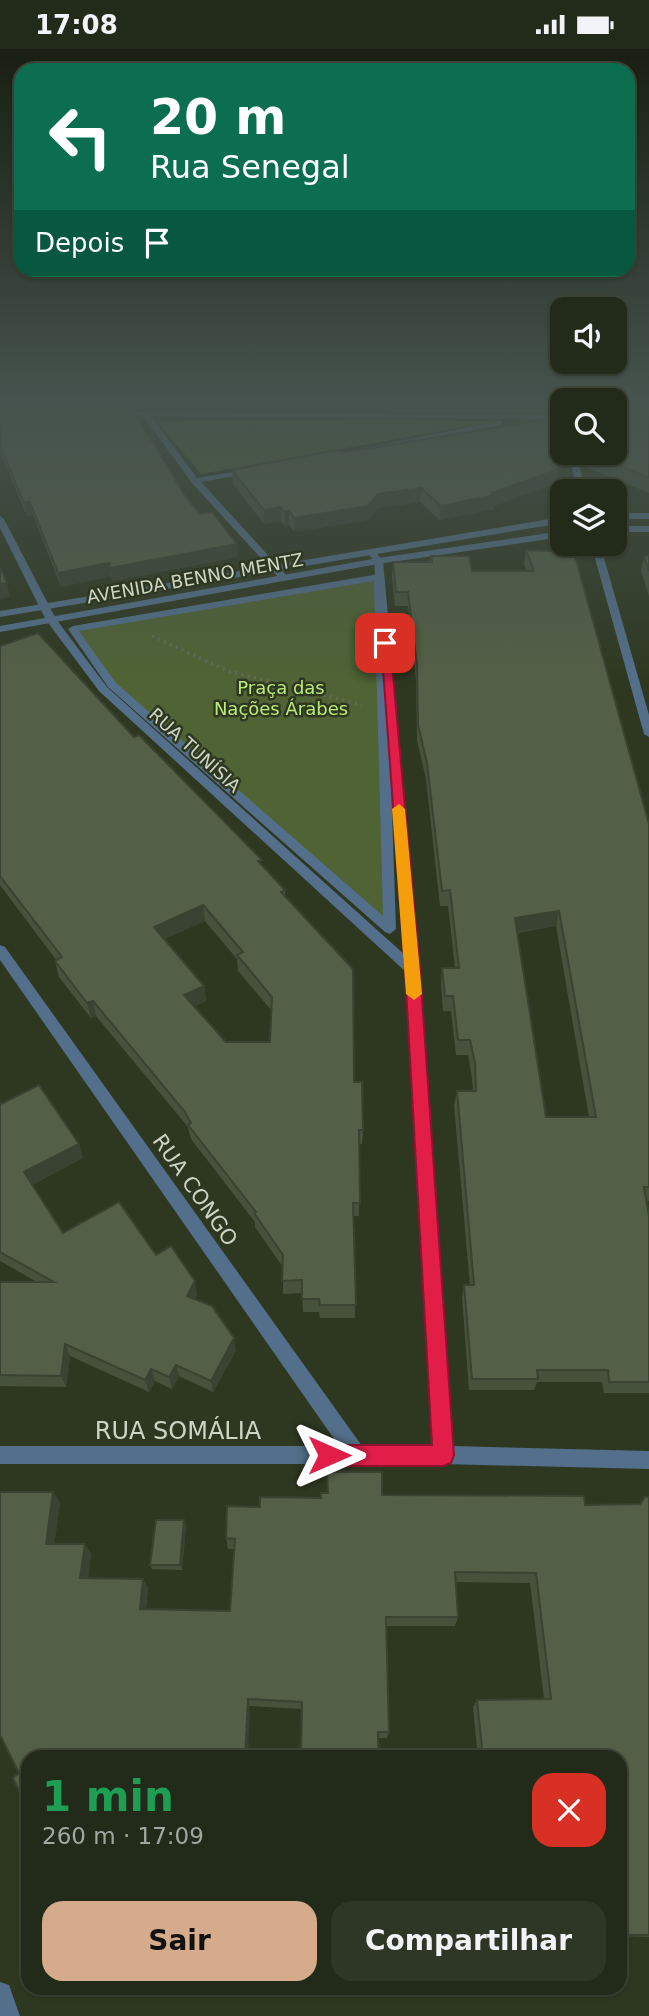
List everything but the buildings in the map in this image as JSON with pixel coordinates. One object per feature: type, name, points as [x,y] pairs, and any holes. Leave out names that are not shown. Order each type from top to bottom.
[{"type":"street","points":[[209,497],[284,578]]},
{"type":"street","points":[[627,516],[649,516]]},
{"type":"street","name":"RUA TUNÍSIA","points":[[0,519],[51,620],[103,689],[412,970]]},
{"type":"street","name":"AVENIDA BENNO MENTZ","points":[[0,629],[284,578],[374,556],[550,522]]},
{"type":"street","points":[[627,529],[649,529]]},
{"type":"street","name":"AVENIDA BENNO MENTZ","points":[[0,614],[274,568],[550,535]]},
{"type":"street","points":[[374,556],[412,970],[443,1455]]},
{"type":"street","points":[[598,556],[649,734]]},
{"type":"street","points":[[379,577],[390,929],[112,685],[73,629],[120,621],[379,577]]},
{"type":"street","name":"RUA CONGO","points":[[0,950],[357,1455]]},
{"type":"street","name":"RUA SOMÁLIA","points":[[0,1455],[443,1455],[649,1460]]},
{"type":"street","points":[[0,1994],[8,2016]]},
{"type":"path","points":[[120,621],[228,671],[370,707]]},
{"type":"green space","name":"Praça das Nações Árabes","points":[[379,577],[390,929],[112,685],[73,629]]},
{"type":"slow traffic","points":[[399,809],[414,994]]},
{"type":"route","points":[[329,1455],[443,1455],[412,970],[385,643]]}]
